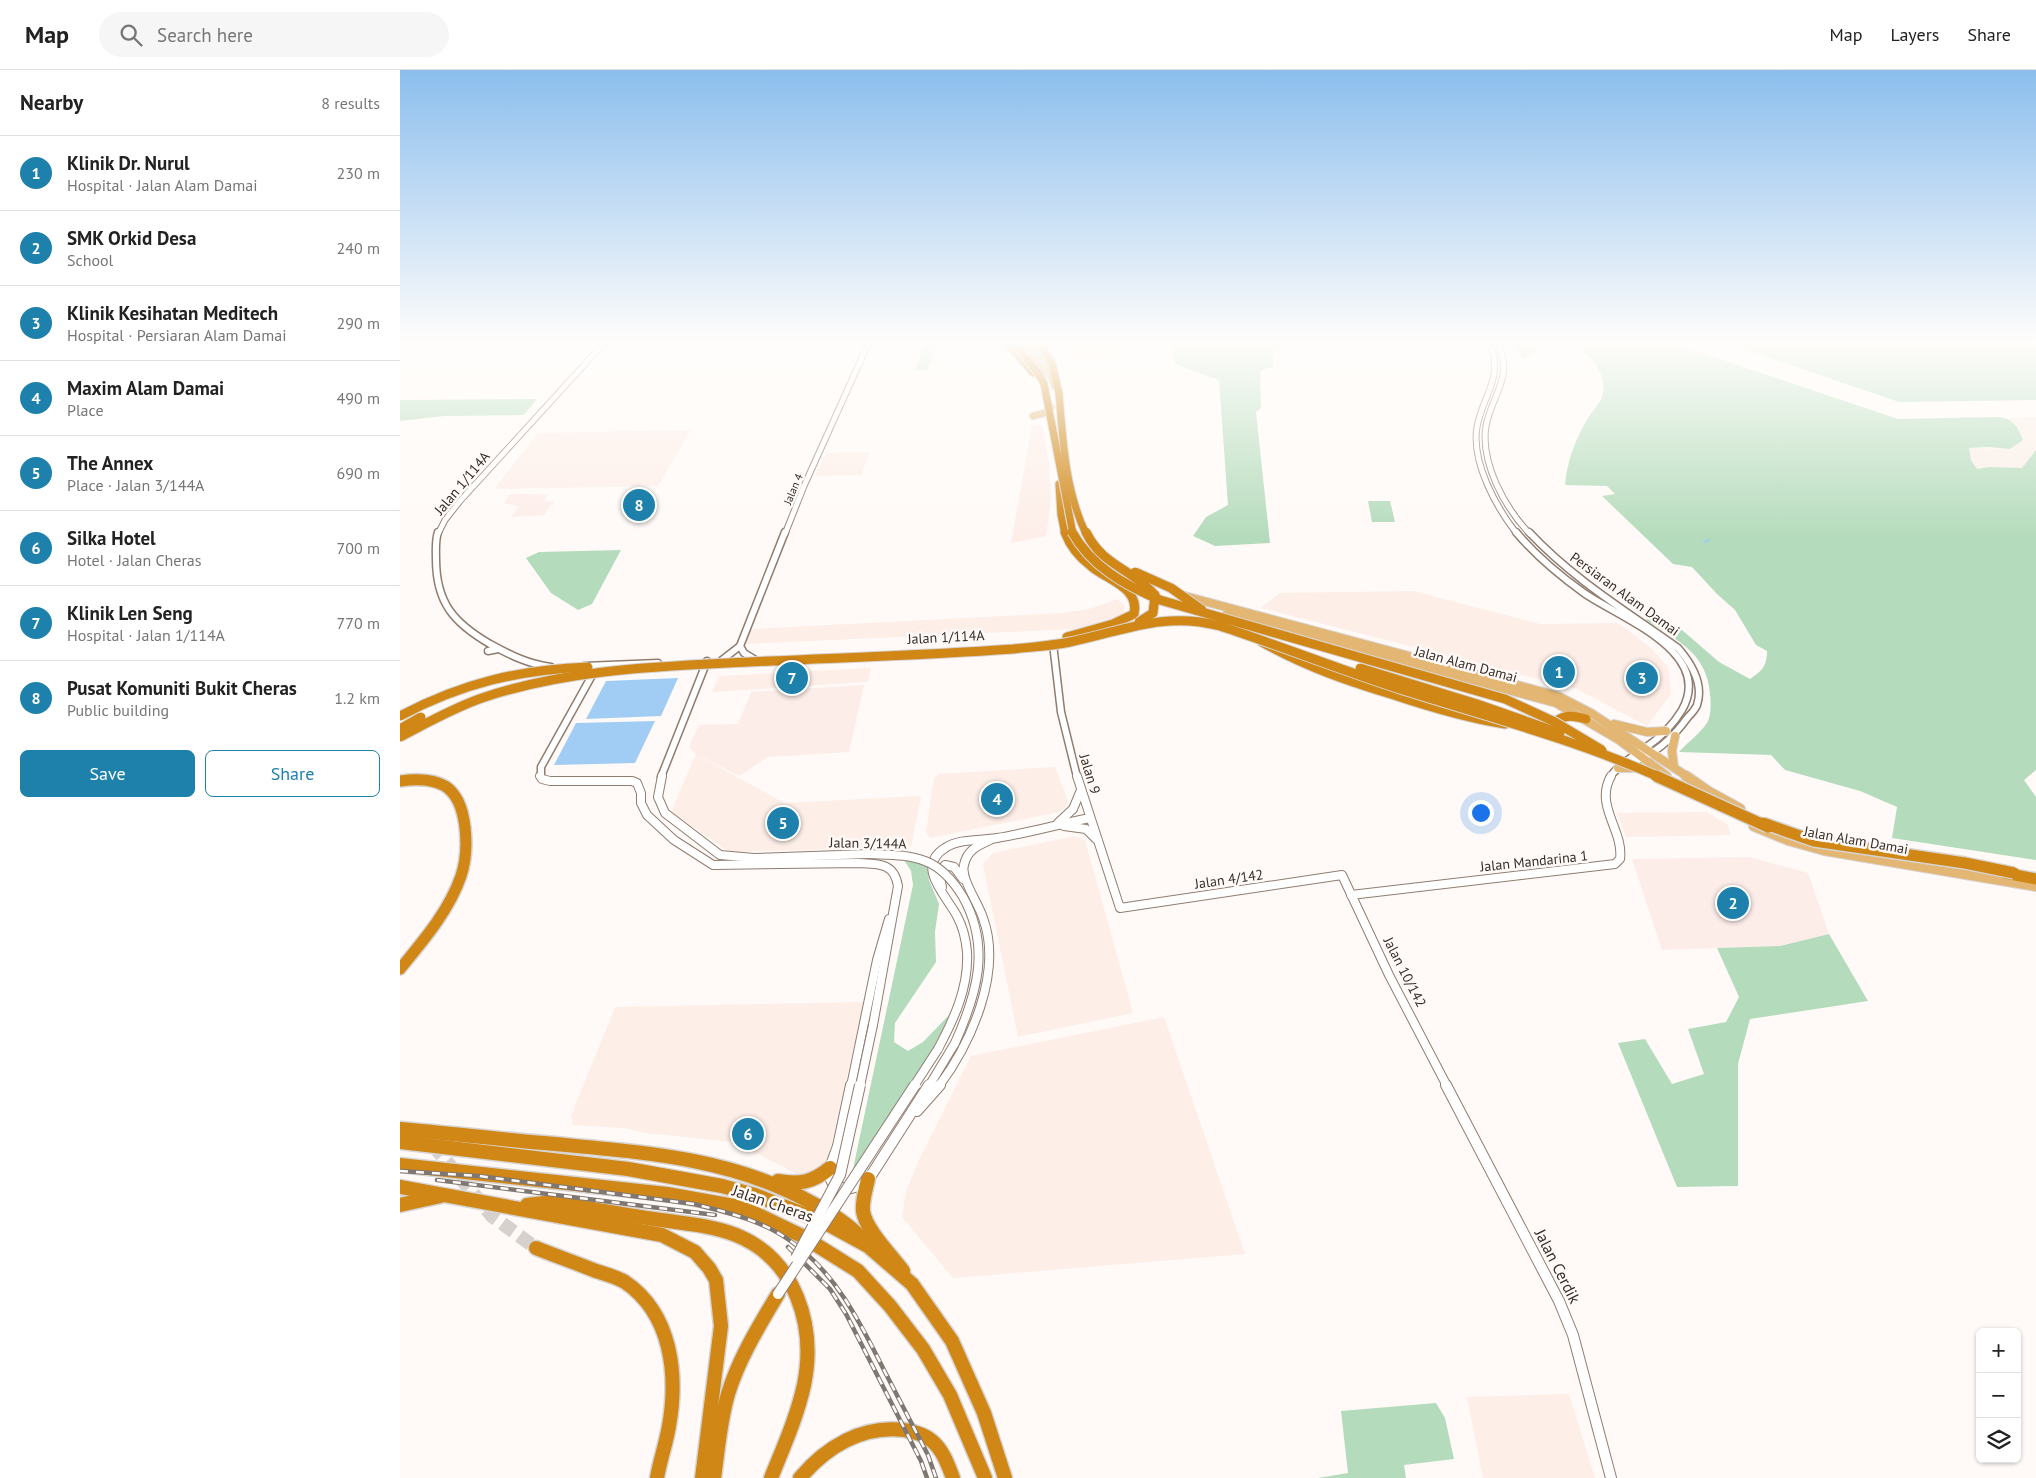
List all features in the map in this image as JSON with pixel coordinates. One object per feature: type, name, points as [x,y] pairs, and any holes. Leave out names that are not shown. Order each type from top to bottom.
[{"type":"highway","points":[[400,716],[446,693],[500,676],[555,668],[626,667],[968,651],[1052,642],[1123,621],[1134,614],[1136,608],[1133,597],[1128,590],[1099,573],[1082,559],[1065,533],[1050,429],[1045,408]]},
{"type":"highway","points":[[1048,408],[1071,531],[1076,544],[1087,556],[1106,571],[1152,598],[1505,698],[1538,712],[1574,731],[1611,756]]},
{"type":"highway","points":[[1061,408],[1070,485],[1081,526],[1088,540],[1102,556],[1142,582],[1151,589],[1155,596],[1152,613],[1136,624]]},
{"type":"highway","points":[[1070,485],[1090,532],[1104,552],[1137,573],[1171,588],[1203,611],[1232,626]]},
{"type":"highway","points":[[1088,632],[1161,618],[1190,618],[1232,626],[1544,726],[1613,752],[1767,825],[1814,840],[1965,863],[2036,877]]},
{"type":"highway","points":[[400,738],[450,711],[490,696],[531,683],[566,676],[626,668],[968,652],[1055,645],[1102,635],[1136,624],[1188,620],[1217,625],[1611,756],[1768,827],[1815,843],[2036,877]]},
{"type":"highway","points":[[1259,640],[1289,659],[1444,712],[1493,722],[1539,727],[1551,726],[1559,717],[1566,715],[1586,719]]},
{"type":"highway","points":[[400,729],[444,707],[498,687],[542,676],[626,667]]},
{"type":"highway","points":[[400,969],[426,938],[448,903],[462,874],[466,848],[465,824],[459,802],[447,787],[423,780],[404,780]]},
{"type":"highway","points":[[400,1129],[665,1154],[721,1164],[760,1178],[807,1199],[855,1230],[868,1246]]},
{"type":"highway","name":"Jalan Cheras","points":[[400,1142],[628,1169],[722,1186],[755,1195],[801,1212],[868,1246],[912,1284],[952,1341],[984,1413],[1005,1478]]},
{"type":"highway","name":"Jalan Cheras","points":[[400,1166],[667,1194],[703,1200],[734,1206],[752,1212],[802,1236],[858,1271],[890,1306],[923,1349],[950,1396],[985,1478]]},
{"type":"highway","points":[[760,1178],[802,1184],[812,1182],[830,1168]]},
{"type":"highway","points":[[868,1179],[864,1200],[864,1214],[870,1226],[912,1284]]},
{"type":"highway","points":[[400,1187],[517,1206],[662,1235],[695,1252],[709,1268],[716,1280],[721,1326],[702,1478]]},
{"type":"highway","points":[[400,1205],[447,1195]]},
{"type":"highway","points":[[517,1206],[553,1202],[713,1228],[746,1239],[774,1258],[796,1288],[806,1330],[806,1355],[804,1384],[793,1422],[771,1478]]},
{"type":"highway","points":[[536,1248],[632,1286],[646,1299],[662,1327],[671,1360],[673,1394],[669,1426],[656,1478]]},
{"type":"highway","points":[[714,1478],[731,1385],[743,1355],[778,1294]]},
{"type":"highway","points":[[800,1478],[805,1470],[835,1444],[867,1431],[900,1428],[928,1438],[942,1452],[954,1478]]},
{"type":"highway","points":[[717,1478],[719,1443]]},
{"type":"main road","points":[[1050,408],[1036,418],[1049,422],[1054,428]]},
{"type":"main road","name":"Jalan Alam Damai","points":[[1051,408],[1073,530],[1079,542],[1093,558],[1111,571],[1166,594],[1534,688],[1558,696],[1604,721],[1650,750],[1709,792],[1753,816],[1804,835],[1876,850],[1992,865],[2036,877]]},
{"type":"main road","name":"Jalan Alam Damai","points":[[1059,408],[1078,524],[1085,538],[1098,554],[1180,603],[1311,636],[1556,703],[1619,740],[1660,772],[1702,799],[1781,839],[1821,850],[1969,872],[2036,886]]},
{"type":"main road","points":[[1155,607],[1180,603]]},
{"type":"main road","points":[[1604,721],[1647,732],[1666,731]]},
{"type":"main road","points":[[1674,766],[1671,746],[1675,736]]},
{"type":"main road","points":[[1619,740],[1623,749],[1621,765],[1660,772]]},
{"type":"street","name":"Jalan 1/114A","points":[[544,408],[444,522],[437,536],[435,566],[437,584],[444,602],[453,617],[465,630],[518,660],[542,666],[598,666],[1052,644],[1087,640],[1118,633],[1133,626],[1155,607],[1166,594]]},
{"type":"street","name":"Jalan 4","points":[[740,646],[804,486],[839,408]]},
{"type":"street","name":"Persiaran Alam Damai","points":[[1484,408],[1477,427],[1483,468],[1491,493],[1522,539],[1555,571],[1596,601],[1658,640],[1679,658],[1686,670],[1690,691],[1684,706],[1650,750]]},
{"type":"street","name":"Persiaran Alam Damai","points":[[1493,408],[1485,435],[1489,462],[1499,488],[1520,521],[1554,558],[1585,584],[1678,648],[1687,658],[1695,677],[1698,695],[1696,707],[1675,736],[1650,750]]},
{"type":"street","name":"Jalan 9","points":[[1052,644],[1066,736],[1081,790],[1120,908]]},
{"type":"street","points":[[722,660],[740,646],[744,653],[754,658]]},
{"type":"street","points":[[488,651],[498,648]]},
{"type":"street","name":"Jalan 3/144A","points":[[707,661],[658,786],[657,793],[660,806],[665,813],[720,855],[754,858],[868,854],[907,856],[926,862],[949,877],[972,915],[979,938],[979,968],[969,1013],[955,1043],[909,1118],[868,1179]]},
{"type":"street","name":"Jalan 3/144A","points":[[598,666],[541,767],[540,774],[542,779],[550,781],[632,781],[636,783],[641,793],[641,803],[647,815],[674,840],[713,865],[858,863],[887,866],[894,870],[898,877],[889,940],[873,1025],[840,1175],[778,1294]]},
{"type":"street","points":[[1621,765],[1650,750]]},
{"type":"street","name":"Jalan Mandarina 1","points":[[1351,895],[1619,863],[1621,858],[1619,845],[1611,825],[1606,801],[1608,781],[1621,765]]},
{"type":"street","points":[[1055,825],[1073,810],[1078,802],[1081,790]]},
{"type":"street","points":[[778,1294],[938,1050],[955,1018],[963,997],[967,954],[964,933],[957,915],[932,875],[934,860],[946,847],[964,841],[995,838],[1090,818]]},
{"type":"street","points":[[1055,825],[1086,830],[1098,841]]},
{"type":"street","points":[[970,891],[963,870],[965,857],[976,846],[995,838]]},
{"type":"street","points":[[909,1118],[930,1098],[963,1048],[983,998],[987,973],[984,918],[970,891],[954,867],[945,865],[941,867],[938,874],[946,899]]},
{"type":"street","name":"Jalan 10/142","points":[[1342,875],[1390,975],[1445,1081]]},
{"type":"street","name":"Jalan 4/142","points":[[1120,908],[1342,875]]},
{"type":"street","name":"Jalan 3/144A","points":[[830,1168],[838,1146],[877,960],[885,928],[892,911]]},
{"type":"street","name":"Jalan Cerdik","points":[[1445,1081],[1558,1301],[1573,1335],[1611,1478]]},
{"type":"street","points":[[830,1168],[830,1181],[843,1189],[852,1188],[868,1179]]},
{"type":"shaded area","points":[[2036,417],[2036,450],[2022,468],[1989,467],[1977,469],[1971,460],[1969,448],[2011,449],[2023,439],[2018,428],[2008,418]]},
{"type":"shaded area","points":[[1032,425],[1039,425],[1043,428],[1049,462],[1051,501],[1046,536],[1011,543]]},
{"type":"shaded area","points":[[691,430],[658,486],[494,489],[537,434]]},
{"type":"shaded area","points":[[870,452],[861,475],[815,476],[826,453]]},
{"type":"shaded area","points":[[510,494],[548,494],[543,501],[554,502],[544,515],[511,517],[519,507],[504,503]]},
{"type":"shaded area","points":[[1413,591],[1540,624],[1618,623],[1650,647],[1668,667],[1671,694],[1647,726],[1577,689],[1261,608],[1279,593]]},
{"type":"shaded area","points":[[1118,599],[1125,607],[1124,613],[1111,620],[1076,629],[744,644],[750,629],[1063,613],[1089,609]]},
{"type":"shaded area","points":[[871,668],[868,682],[712,692],[719,676]]},
{"type":"shaded area","points":[[864,685],[849,752],[768,757],[739,776],[696,754],[689,747],[699,725],[738,724],[751,692]]},
{"type":"shaded area","points":[[696,754],[784,803],[921,796],[911,847],[729,852],[671,812]]},
{"type":"shaded area","points":[[1055,767],[1068,801],[1066,807],[1059,812],[930,838],[926,832],[934,778],[939,774]]},
{"type":"shaded area","points":[[1706,812],[1727,824],[1731,835],[1626,837],[1617,813]]},
{"type":"shaded area","points":[[1075,836],[1085,840],[1133,1013],[1018,1037],[983,864],[993,853]]},
{"type":"shaded area","points":[[1749,857],[1808,873],[1829,934],[1780,946],[1662,950],[1632,859]]},
{"type":"shaded area","points":[[864,1002],[827,1163],[803,1177],[734,1142],[644,1133],[624,1128],[573,1125],[571,1116],[615,1007]]},
{"type":"shaded area","points":[[1164,1017],[1245,1254],[953,1278],[902,1217],[906,1191],[918,1162],[971,1056]]},
{"type":"shaded area","points":[[1569,1394],[1595,1478],[1483,1478],[1467,1397]]},
{"type":"green space","points":[[400,408],[530,408],[524,415],[444,416],[400,421]]},
{"type":"green space","points":[[1221,408],[1261,408],[1256,412],[1270,543],[1215,546],[1193,536],[1206,517],[1228,505]]},
{"type":"green space","points":[[1595,408],[1864,408],[1898,419],[1998,417],[2011,421],[2023,440],[2010,449],[1969,448],[1971,460],[1977,469],[1989,467],[2022,468],[2036,450],[2036,770],[2024,780],[2036,797],[2036,860],[1892,838],[1897,807],[1860,791],[1785,770],[1771,755],[1679,752],[1699,733],[1708,721],[1711,704],[1708,680],[1697,658],[1688,649],[1669,634],[1646,620],[1648,618],[1682,630],[1719,662],[1750,679],[1763,668],[1767,651],[1756,645],[1735,610],[1692,567],[1673,564],[1602,496],[1615,494],[1607,486],[1565,485],[1575,443]]},
{"type":"green space","points":[[1368,501],[1390,501],[1395,522],[1372,522]]},
{"type":"green space","points":[[621,550],[592,604],[578,610],[551,593],[526,558],[539,552]]},
{"type":"green space","points":[[904,860],[927,865],[929,880],[939,904],[935,932],[936,962],[895,1023],[894,1042],[908,1051],[923,1042],[951,1013],[931,1052],[853,1169],[913,885],[911,871]]},
{"type":"green space","points":[[1829,934],[1868,1001],[1750,1019],[1738,1064],[1738,1186],[1677,1187],[1618,1043],[1645,1039],[1672,1084],[1704,1074],[1688,1029],[1726,1022],[1739,997],[1717,948],[1780,946]]},
{"type":"green space","points":[[1436,1403],[1445,1418],[1454,1459],[1404,1465],[1406,1478],[1318,1478],[1348,1473],[1341,1411]]},
{"type":"water","points":[[678,678],[661,716],[586,719],[606,681]]},
{"type":"water","points":[[655,721],[635,763],[554,765],[576,723]]},
{"type":"waterway","points":[[1704,542],[1709,540]]},
{"type":"tunnel","points":[[433,1145],[492,1216],[536,1248]]},
{"type":"railway","points":[[400,1171],[479,1176],[694,1204],[755,1222],[778,1233],[806,1253],[834,1283],[846,1300],[867,1336],[928,1455],[936,1478]]},
{"type":"railway","points":[[437,1180],[715,1215]]},
{"type":"railway","points":[[788,1247],[830,1289],[846,1314],[921,1461],[927,1478]]},
{"type":"place","name":"Pusat Komuniti Bukit Cheras","points":[[639,505]]},
{"type":"place","name":"Klinik Dr. Nurul","points":[[1559,672]]},
{"type":"place","name":"Klinik Len Seng","points":[[792,678]]},
{"type":"place","name":"Klinik Kesihatan Meditech","points":[[1642,678]]},
{"type":"place","name":"Maxim Alam Damai","points":[[997,799]]},
{"type":"place","name":"The Annex","points":[[783,823]]},
{"type":"place","name":"SMK Orkid Desa","points":[[1733,903]]},
{"type":"place","name":"Silka Hotel","points":[[748,1134]]}]
